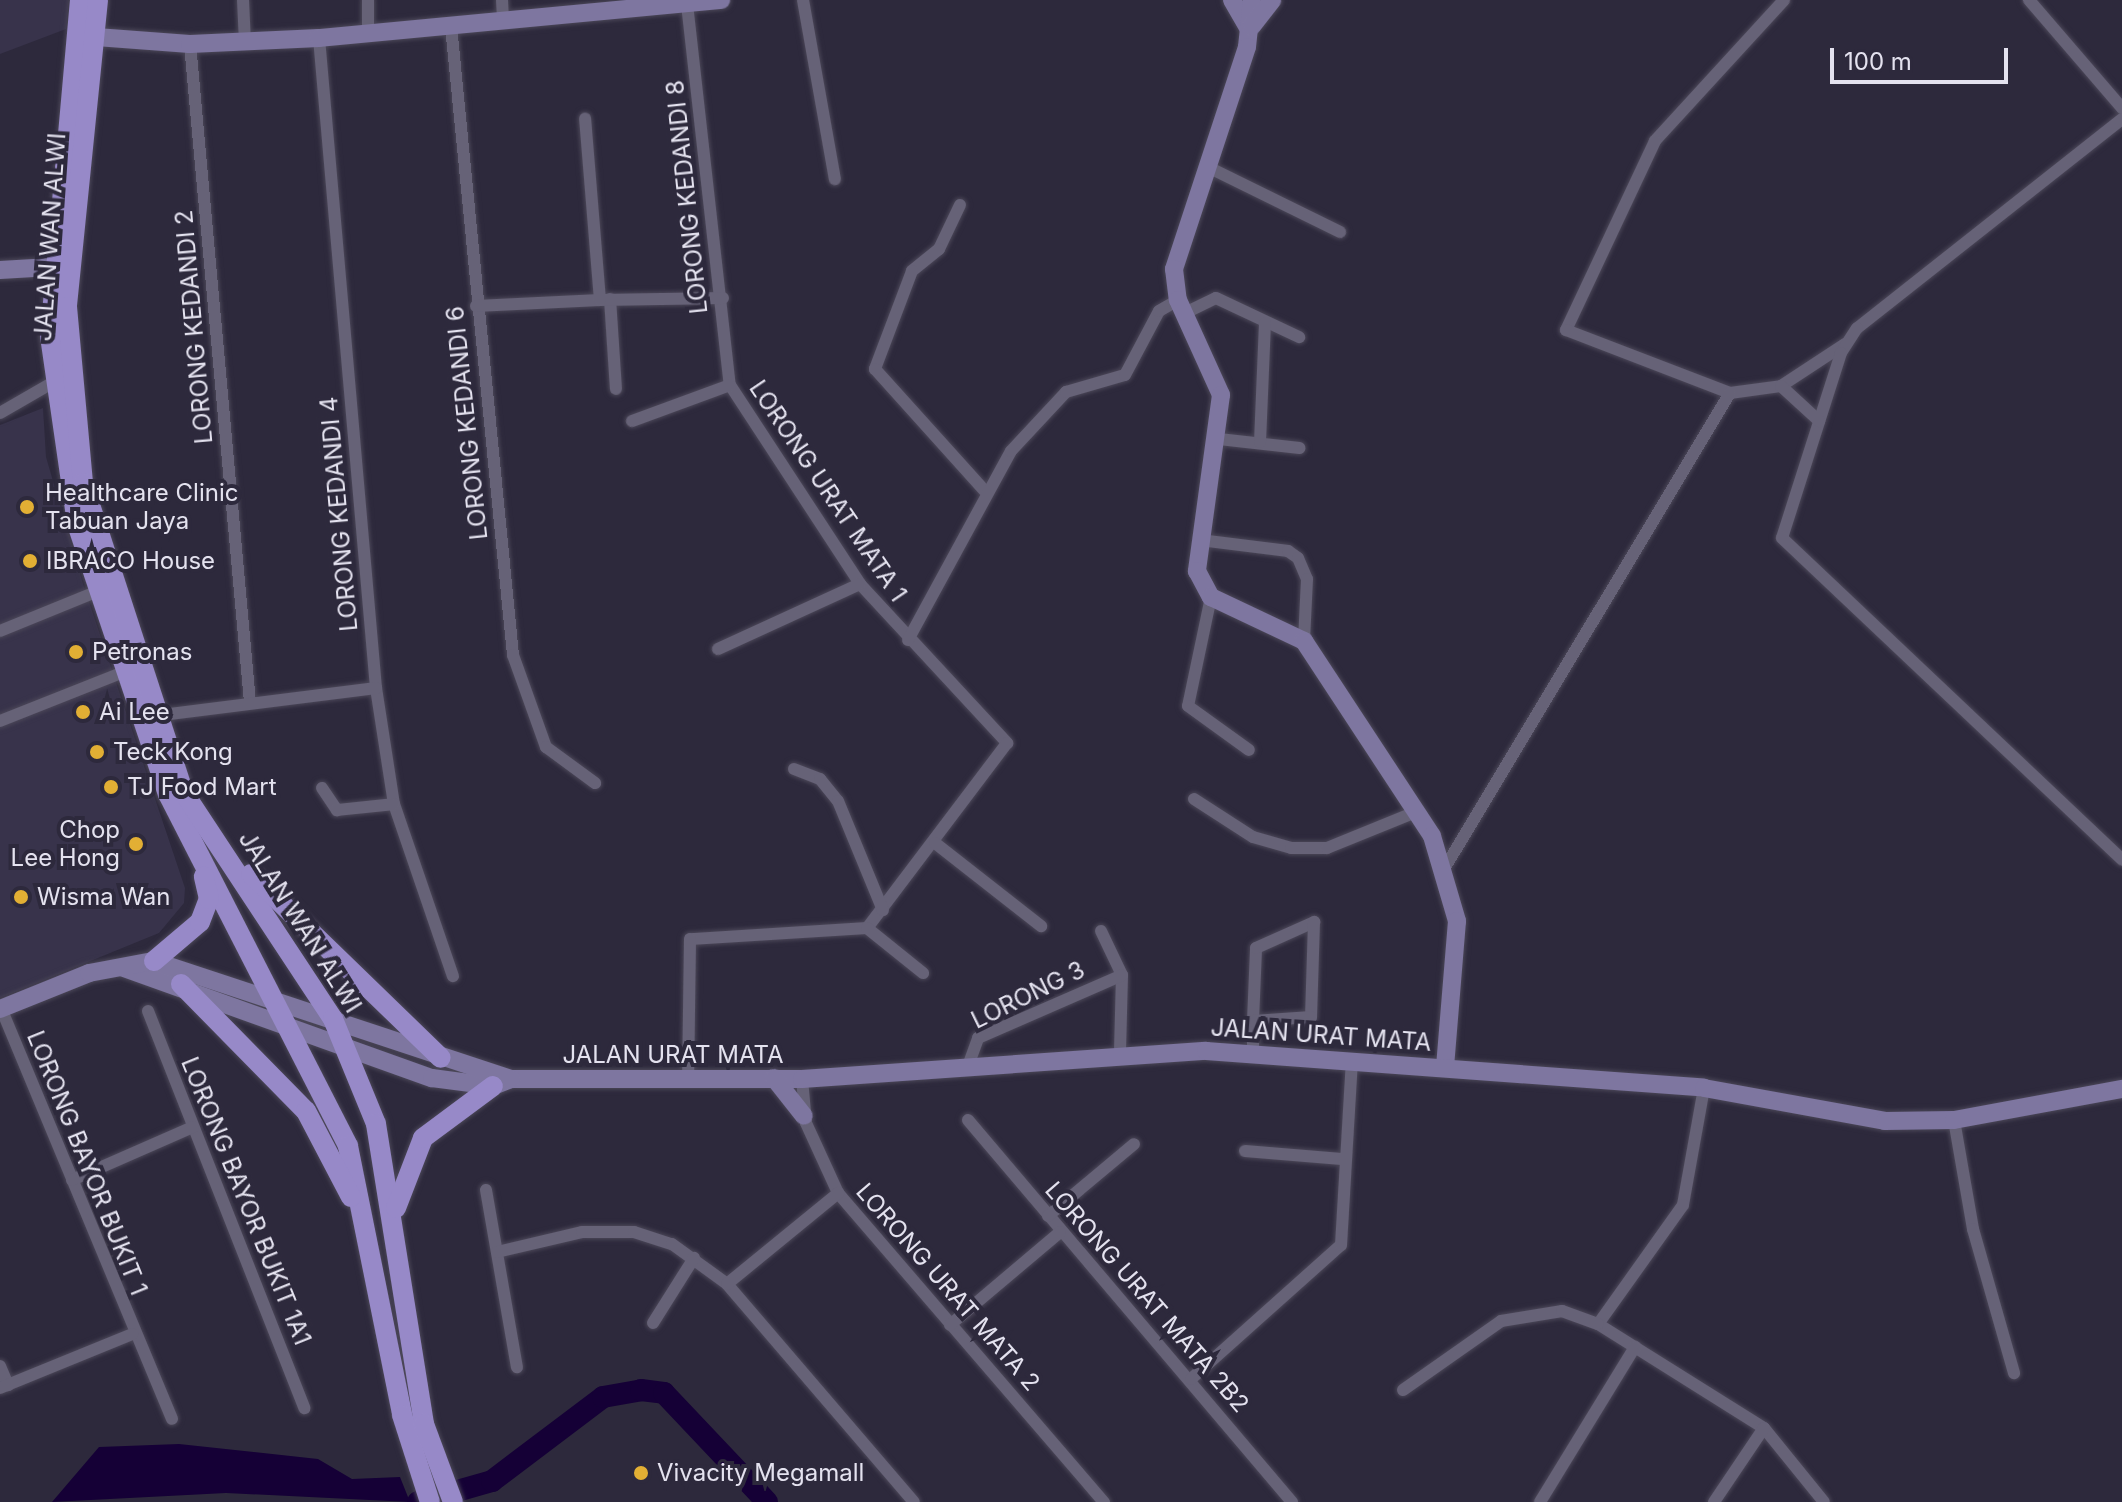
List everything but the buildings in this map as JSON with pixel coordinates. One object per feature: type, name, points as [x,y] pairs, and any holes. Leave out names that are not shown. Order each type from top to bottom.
[{"type":"main road","name":"JALAN WAN ALWI","points":[[80,0],[85,36],[67,307],[72,425],[97,537],[154,716],[184,793],[235,862],[333,1019],[376,1124],[424,1424],[438,1469],[453,1502]]},
{"type":"main road","name":"JALAN WAN ALWI","points":[[98,0],[85,36],[51,267],[52,383],[70,494],[124,672],[189,834],[292,1023],[348,1146],[415,1464],[430,1502]]},
{"type":"main road","points":[[154,961],[207,910],[208,890],[189,834]]},
{"type":"main road","points":[[235,862],[441,1058]]},
{"type":"main road","points":[[181,984],[306,1111],[365,1226]]},
{"type":"main road","points":[[393,1228],[400,1184],[423,1138],[502,1083]]},
{"type":"street","points":[[243,0],[245,42]]},
{"type":"street","points":[[368,0],[368,33]]},
{"type":"street","points":[[85,36],[190,44],[319,38],[451,26],[503,9],[687,4],[721,0]]},
{"type":"street","points":[[803,0],[835,179]]},
{"type":"street","points":[[1232,0],[1251,33]]},
{"type":"street","points":[[1252,0],[1251,33],[1210,168],[1174,269],[1182,307],[1219,381],[1219,439],[1200,540],[1199,581],[1211,597],[1304,641],[1418,811],[1444,869],[1457,921],[1445,1067]]},
{"type":"street","points":[[1251,33],[1272,0]]},
{"type":"street","points":[[1784,0],[1655,141],[1566,330],[1730,393],[1781,386],[1848,342],[1876,311],[2122,119]]},
{"type":"street","points":[[2029,0],[2122,108]]},
{"type":"street","name":"LORONG KEDANDI 8","points":[[687,4],[723,298],[730,385]]},
{"type":"street","name":"LORONG KEDANDI 6","points":[[451,26],[476,306],[518,676],[546,747],[595,783]]},
{"type":"street","name":"LORONG KEDANDI 4","points":[[319,38],[376,688],[394,804],[453,976]]},
{"type":"street","name":"LORONG KEDANDI 2","points":[[190,44],[250,702]]},
{"type":"street","points":[[585,119],[616,389]]},
{"type":"street","points":[[1210,168],[1340,232]]},
{"type":"street","points":[[960,205],[939,249],[912,271],[875,369],[984,490]]},
{"type":"street","points":[[0,270],[51,267]]},
{"type":"street","points":[[476,306],[723,298]]},
{"type":"street","points":[[908,640],[984,490],[1053,403],[1135,365],[1159,311],[1216,298],[1299,337]]},
{"type":"street","points":[[1260,442],[1265,323]]},
{"type":"street","points":[[1848,342],[1782,538],[2122,859]]},
{"type":"street","points":[[0,413],[52,383]]},
{"type":"street","points":[[632,421],[730,385]]},
{"type":"street","name":"LORONG URAT MATA 1","points":[[730,385],[860,584],[908,640],[1007,743],[935,843],[867,928]]},
{"type":"street","points":[[1781,386],[1819,421]]},
{"type":"street","points":[[1444,869],[1730,393]]},
{"type":"street","points":[[1219,439],[1299,448]]},
{"type":"street","points":[[1200,540],[1288,551],[1298,558],[1307,579],[1304,641]]},
{"type":"street","points":[[718,649],[860,584]]},
{"type":"street","points":[[0,631],[98,591]]},
{"type":"street","points":[[1211,597],[1188,706],[1249,750]]},
{"type":"street","points":[[0,721],[124,672]]},
{"type":"street","points":[[154,716],[376,688]]},
{"type":"street","points":[[794,769],[820,779],[838,801],[883,910]]},
{"type":"street","points":[[322,788],[331,809],[394,804]]},
{"type":"street","points":[[1194,799],[1253,837],[1291,848],[1327,848],[1418,811]]},
{"type":"street","points":[[935,843],[1041,926]]},
{"type":"street","points":[[1253,1021],[1311,1017],[1314,922],[1258,943],[1253,1021],[1253,1052]]},
{"type":"street","points":[[688,1077],[690,939],[867,928],[923,973]]},
{"type":"street","name":"LORONG 3","points":[[1101,931],[1122,975],[1120,1053]]},
{"type":"street","points":[[0,1008],[89,973],[154,961],[276,996],[502,1083]]},
{"type":"street","points":[[124,968],[181,984],[292,1023],[432,1078],[502,1083]]},
{"type":"street","name":"LORONG 3","points":[[968,1066],[978,1038],[1122,975]]},
{"type":"street","name":"LORONG BAYOR BUKIT 1","points":[[0,1008],[132,1334],[172,1419]]},
{"type":"street","name":"LORONG BAYOR BUKIT 1A1","points":[[148,1011],[304,1408]]},
{"type":"street","name":"JALAN URAT MATA","points":[[502,1083],[688,1077],[802,1079],[1120,1053],[1253,1052],[1704,1088],[1885,1121],[1954,1120],[2122,1089]]},
{"type":"street","points":[[1191,1379],[1338,1250],[1342,1159],[1352,1061]]},
{"type":"street","points":[[774,1078],[804,1116]]},
{"type":"street","name":"LORONG URAT MATA 2","points":[[802,1079],[804,1116],[838,1193],[1104,1502]]},
{"type":"street","points":[[1598,1324],[1683,1205],[1704,1088]]},
{"type":"street","name":"LORONG URAT MATA 2B2","points":[[968,1120],[1060,1232],[1191,1379],[1292,1502]]},
{"type":"street","points":[[1954,1120],[1967,1201],[2014,1373]]},
{"type":"street","points":[[72,1180],[193,1127]]},
{"type":"street","points":[[1048,1216],[1134,1144]]},
{"type":"street","points":[[1245,1151],[1342,1159]]},
{"type":"street","points":[[486,1190],[517,1367]]},
{"type":"street","points":[[727,1284],[838,1193]]},
{"type":"street","points":[[497,1252],[615,1231],[672,1244],[727,1284],[914,1502]]},
{"type":"street","points":[[950,1325],[1060,1232]]},
{"type":"street","points":[[653,1323],[694,1258]]},
{"type":"street","points":[[1403,1390],[1501,1321],[1562,1311],[1598,1324],[1764,1428],[1824,1502]]},
{"type":"street","points":[[0,1366],[4,1386],[132,1334]]},
{"type":"street","points":[[1540,1502],[1635,1347]]},
{"type":"street","points":[[1714,1502],[1764,1428]]},
{"type":"shaded area","points":[[0,0],[69,0],[66,29],[0,54]]},
{"type":"shaded area","points":[[43,408],[46,457],[83,584],[185,888],[184,903],[159,933],[0,998],[0,425]]},
{"type":"shaded area","points":[[179,1444],[318,1459],[352,1479],[400,1477],[410,1502],[226,1493],[52,1502],[99,1447]]},
{"type":"waterway","points":[[418,1502],[492,1481],[603,1397],[641,1390],[664,1393],[767,1502]]},
{"type":"place","name":"Healthcare Clinic Tabuan Jaya","points":[[27,507]]},
{"type":"place","name":"IBRACO House","points":[[30,561]]},
{"type":"place","name":"Petronas","points":[[76,652]]},
{"type":"place","name":"Ai Lee","points":[[83,712]]},
{"type":"place","name":"Teck Kong","points":[[97,752]]},
{"type":"place","name":"TJ Food Mart","points":[[111,787]]},
{"type":"place","name":"Chop Lee Hong","points":[[136,844]]},
{"type":"place","name":"Wisma Wan","points":[[21,897]]},
{"type":"place","name":"Vivacity Megamall","points":[[641,1473]]}]
